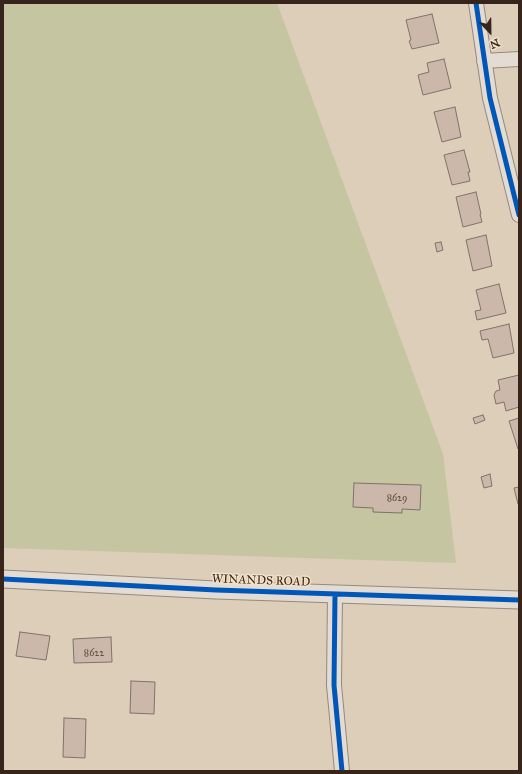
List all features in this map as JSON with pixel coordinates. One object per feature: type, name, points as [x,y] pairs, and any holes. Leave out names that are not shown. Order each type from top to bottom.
[{"type":"street","points":[[476,3],[490,98],[519,215]]},
{"type":"street","points":[[484,61],[519,60]]},
{"type":"street","name":"WINANDS ROAD","points":[[3,579],[216,590],[519,600]]},
{"type":"street","points":[[335,594],[334,685],[342,771]]},
{"type":"green space","points":[[3,3],[277,3],[443,454],[456,563],[3,548]]},
{"type":"building","points":[[432,14],[439,43],[412,49],[409,41],[411,40],[406,20]]},
{"type":"building","points":[[444,59],[451,88],[423,95],[418,75],[429,72],[427,63]]},
{"type":"building","points":[[455,107],[461,137],[442,142],[434,112]]},
{"type":"building","points":[[464,150],[470,172],[468,172],[470,181],[452,185],[444,155]]},
{"type":"building","points":[[476,192],[482,222],[463,227],[456,197]]},
{"type":"building","points":[[486,235],[492,266],[473,271],[466,240]]},
{"type":"building","points":[[441,242],[443,250],[437,252],[435,243]]},
{"type":"building","points":[[499,284],[506,313],[477,320],[475,311],[481,310],[476,290]]},
{"type":"building","points":[[509,324],[514,353],[493,358],[488,339],[482,340],[480,331]]},
{"type":"building","points":[[519,375],[519,407],[506,411],[504,402],[496,404],[494,395],[496,391],[500,390],[498,380]]},
{"type":"building","points":[[483,415],[485,420],[475,424],[473,418]]},
{"type":"building","points":[[519,418],[519,449],[518,449],[509,421]]},
{"type":"building","points":[[490,474],[492,486],[484,488],[481,477]]},
{"type":"building","points":[[354,483],[421,485],[420,510],[402,509],[402,513],[373,512],[373,508],[353,507]]},
{"type":"building","points":[[519,487],[519,504],[518,504],[514,488]]},
{"type":"building","points":[[20,632],[50,636],[46,660],[16,656]]},
{"type":"building","points":[[111,637],[112,662],[74,663],[73,639]]},
{"type":"building","points":[[131,681],[155,682],[154,714],[130,713]]},
{"type":"building","points":[[64,718],[86,719],[85,758],[63,757]]},
{"type":"cycle path","points":[[476,3],[490,98],[519,215]]},
{"type":"cycle path","points":[[3,579],[216,590],[519,600]]},
{"type":"cycle path","points":[[335,594],[334,685],[342,771]]}]
